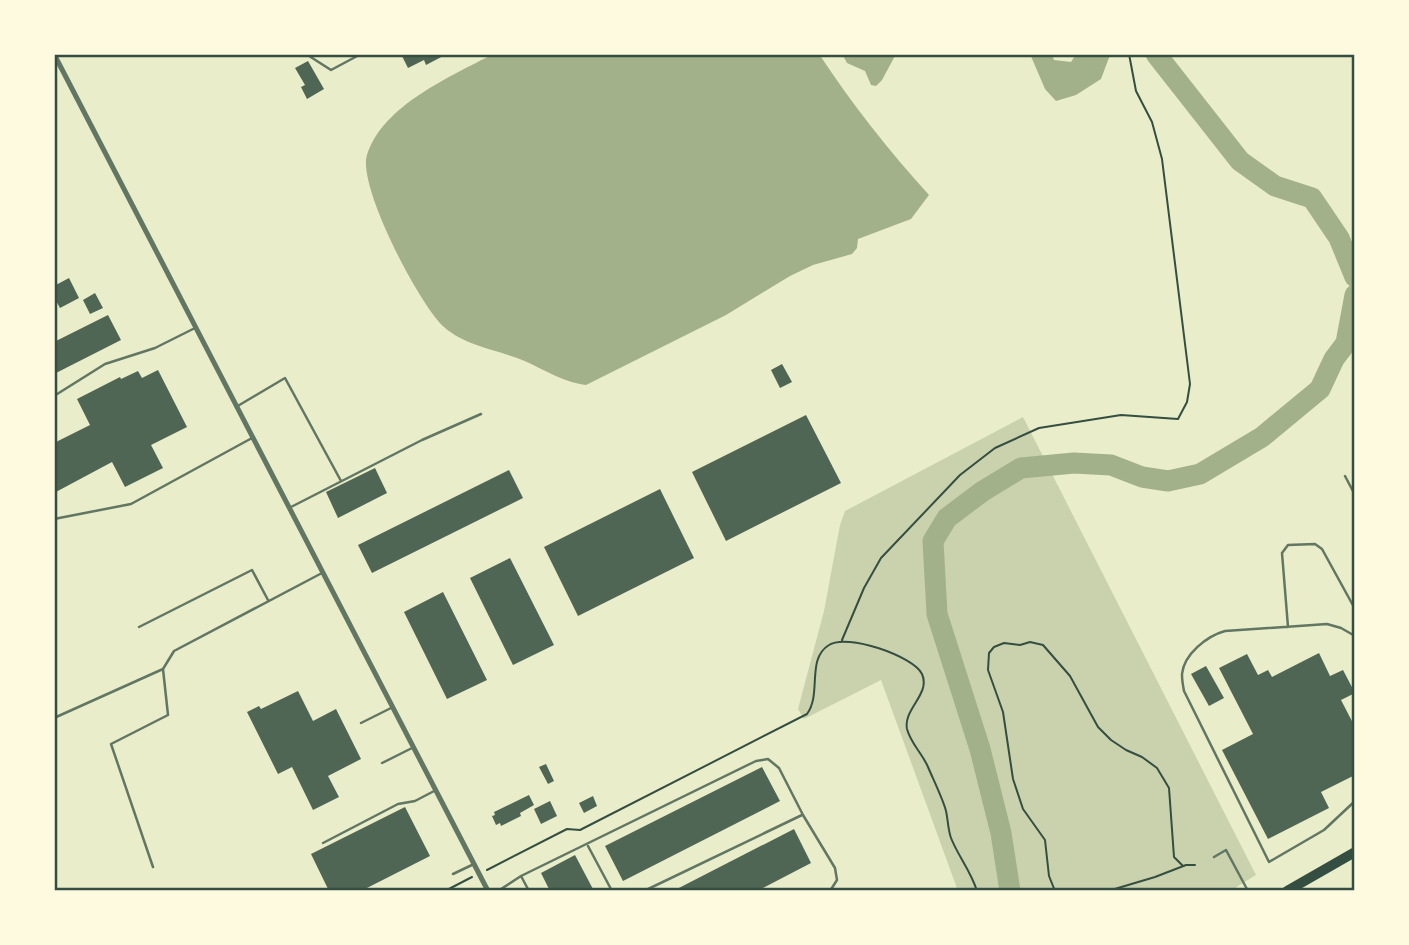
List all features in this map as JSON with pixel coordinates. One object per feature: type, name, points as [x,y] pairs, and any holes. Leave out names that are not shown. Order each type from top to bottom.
[{"type":"highway","points":[[1287,891],[1355,852]]},
{"type":"street","points":[[54,54],[488,891]]},
{"type":"lane","points":[[306,54],[331,70],[361,54]]},
{"type":"lane","points":[[54,396],[105,364],[155,348],[195,328]]},
{"type":"lane","points":[[236,407],[285,378],[341,481]]},
{"type":"lane","points":[[288,508],[422,440],[481,414]]},
{"type":"lane","points":[[54,519],[91,510],[125,506],[252,438]]},
{"type":"lane","points":[[1345,476],[1355,495]]},
{"type":"lane","points":[[1288,627],[1282,553],[1288,545],[1315,544],[1322,549],[1354,607]]},
{"type":"lane","points":[[139,627],[252,570],[268,600]]},
{"type":"lane","points":[[54,718],[163,669],[174,651],[322,573]]},
{"type":"lane","points":[[1355,629],[1354,635],[1327,624],[1225,631],[1214,634],[1191,655],[1182,671],[1184,691],[1269,862],[1324,830],[1355,801]]},
{"type":"lane","points":[[153,867],[111,744],[168,715],[163,669]]},
{"type":"lane","points":[[361,723],[393,707]]},
{"type":"lane","points":[[382,763],[414,747]]},
{"type":"lane","points":[[498,891],[522,876],[588,846],[756,761],[768,759],[779,768],[835,868],[837,880],[830,891]]},
{"type":"lane","points":[[323,843],[398,804],[415,801],[436,790]]},
{"type":"lane","points":[[644,891],[803,815]]},
{"type":"lane","points":[[588,846],[612,891]]},
{"type":"lane","points":[[1214,857],[1226,850],[1248,891]]},
{"type":"lane","points":[[453,874],[474,863]]},
{"type":"lane","points":[[522,876],[529,891]]},
{"type":"path","points":[[842,641],[864,588],[881,558],[960,475],[995,448],[1039,428],[1121,415],[1178,419],[1187,402],[1190,384],[1163,159],[1152,122],[1136,91],[1129,54]]},
{"type":"path","points":[[445,891],[567,830],[580,830],[807,714],[811,709],[818,657],[829,645],[842,641],[890,653],[912,664],[920,672],[924,682],[921,695],[907,718],[906,726],[928,767],[946,809],[951,837],[971,873],[977,891]]},
{"type":"path","points":[[1055,891],[1049,876],[1045,840],[1023,809],[1013,779],[1003,712],[988,670],[989,653],[998,645],[1030,642],[1043,645],[1070,676],[1098,727],[1111,740],[1143,757],[1157,768],[1169,788],[1174,857],[1183,866]]},
{"type":"path","points":[[1108,891],[1183,866],[1195,865]]},
{"type":"shaded area","points":[[493,54],[819,54],[871,127],[929,195],[911,219],[858,239],[857,248],[852,254],[813,265],[790,276],[726,315],[586,385],[568,381],[517,358],[470,342],[444,327],[433,315],[406,272],[371,192],[366,170],[367,155],[375,137],[387,121],[420,94]]},
{"type":"shaded area","points":[[842,54],[896,54],[876,86],[871,85],[865,71],[847,63]]},
{"type":"shaded area","points":[[1030,54],[1052,54],[1054,60],[1071,62],[1076,54],[1110,55],[1101,79],[1076,95],[1056,101],[1045,89]]},
{"type":"shaded area","points":[[1023,417],[1256,875],[1233,891],[958,891],[881,680],[804,719],[798,709],[824,611],[845,511]]},
{"type":"building","points":[[401,54],[447,54],[426,65],[424,60],[408,68]]},
{"type":"building","points":[[308,61],[324,89],[307,99],[301,87],[305,85],[295,68]]},
{"type":"building","points":[[69,278],[79,298],[60,308],[54,297],[54,286]]},
{"type":"building","points":[[95,293],[103,308],[90,314],[83,300]]},
{"type":"building","points":[[108,315],[121,340],[54,374],[54,342]]},
{"type":"building","points":[[782,364],[792,382],[780,388],[771,370]]},
{"type":"building","points":[[158,370],[187,427],[151,445],[163,468],[125,487],[112,462],[54,493],[54,443],[90,425],[77,399],[120,377],[121,379],[138,371],[142,378]]},
{"type":"building","points":[[806,415],[841,483],[726,541],[692,472]]},
{"type":"building","points":[[375,468],[387,493],[338,518],[326,492]]},
{"type":"building","points":[[509,470],[523,498],[372,573],[358,545]]},
{"type":"building","points":[[660,489],[694,558],[578,616],[544,547]]},
{"type":"building","points":[[510,558],[554,645],[513,665],[470,578]]},
{"type":"building","points":[[443,592],[487,680],[447,699],[404,612]]},
{"type":"building","points":[[1319,653],[1330,676],[1343,670],[1355,693],[1341,700],[1355,727],[1355,775],[1321,792],[1329,808],[1268,839],[1222,750],[1253,734],[1219,668],[1247,654],[1258,675],[1268,670],[1272,677]]},
{"type":"building","points":[[1206,666],[1224,698],[1209,706],[1191,674]]},
{"type":"building","points":[[298,691],[313,721],[336,709],[361,759],[328,776],[339,797],[313,810],[292,767],[278,774],[247,712],[259,706],[261,709]]},
{"type":"building","points":[[546,764],[554,781],[548,784],[539,767]]},
{"type":"building","points":[[762,767],[780,801],[623,881],[605,846]]},
{"type":"building","points":[[529,795],[534,805],[520,813],[521,816],[501,826],[500,823],[496,825],[492,816],[495,815],[494,812]]},
{"type":"building","points":[[593,796],[597,806],[584,813],[579,803]]},
{"type":"building","points":[[550,801],[557,816],[541,824],[534,809]]},
{"type":"building","points":[[405,807],[430,856],[361,891],[329,891],[311,854]]},
{"type":"building","points":[[794,829],[811,863],[757,891],[673,891]]},
{"type":"building","points":[[575,855],[594,891],[550,891],[541,873]]},
{"type":"waterway","points":[[1156,54],[1240,161],[1275,186],[1312,198],[1339,238],[1355,277]]},
{"type":"waterway","points":[[1010,891],[1001,833],[980,749],[937,614],[933,541],[947,518],[983,491],[1021,468],[1074,463],[1111,465],[1142,477],[1168,481],[1200,474],[1262,437],[1320,389],[1334,359],[1346,343],[1355,295]]},
{"type":"waterway","points":[[1349,325],[1355,329]]}]
